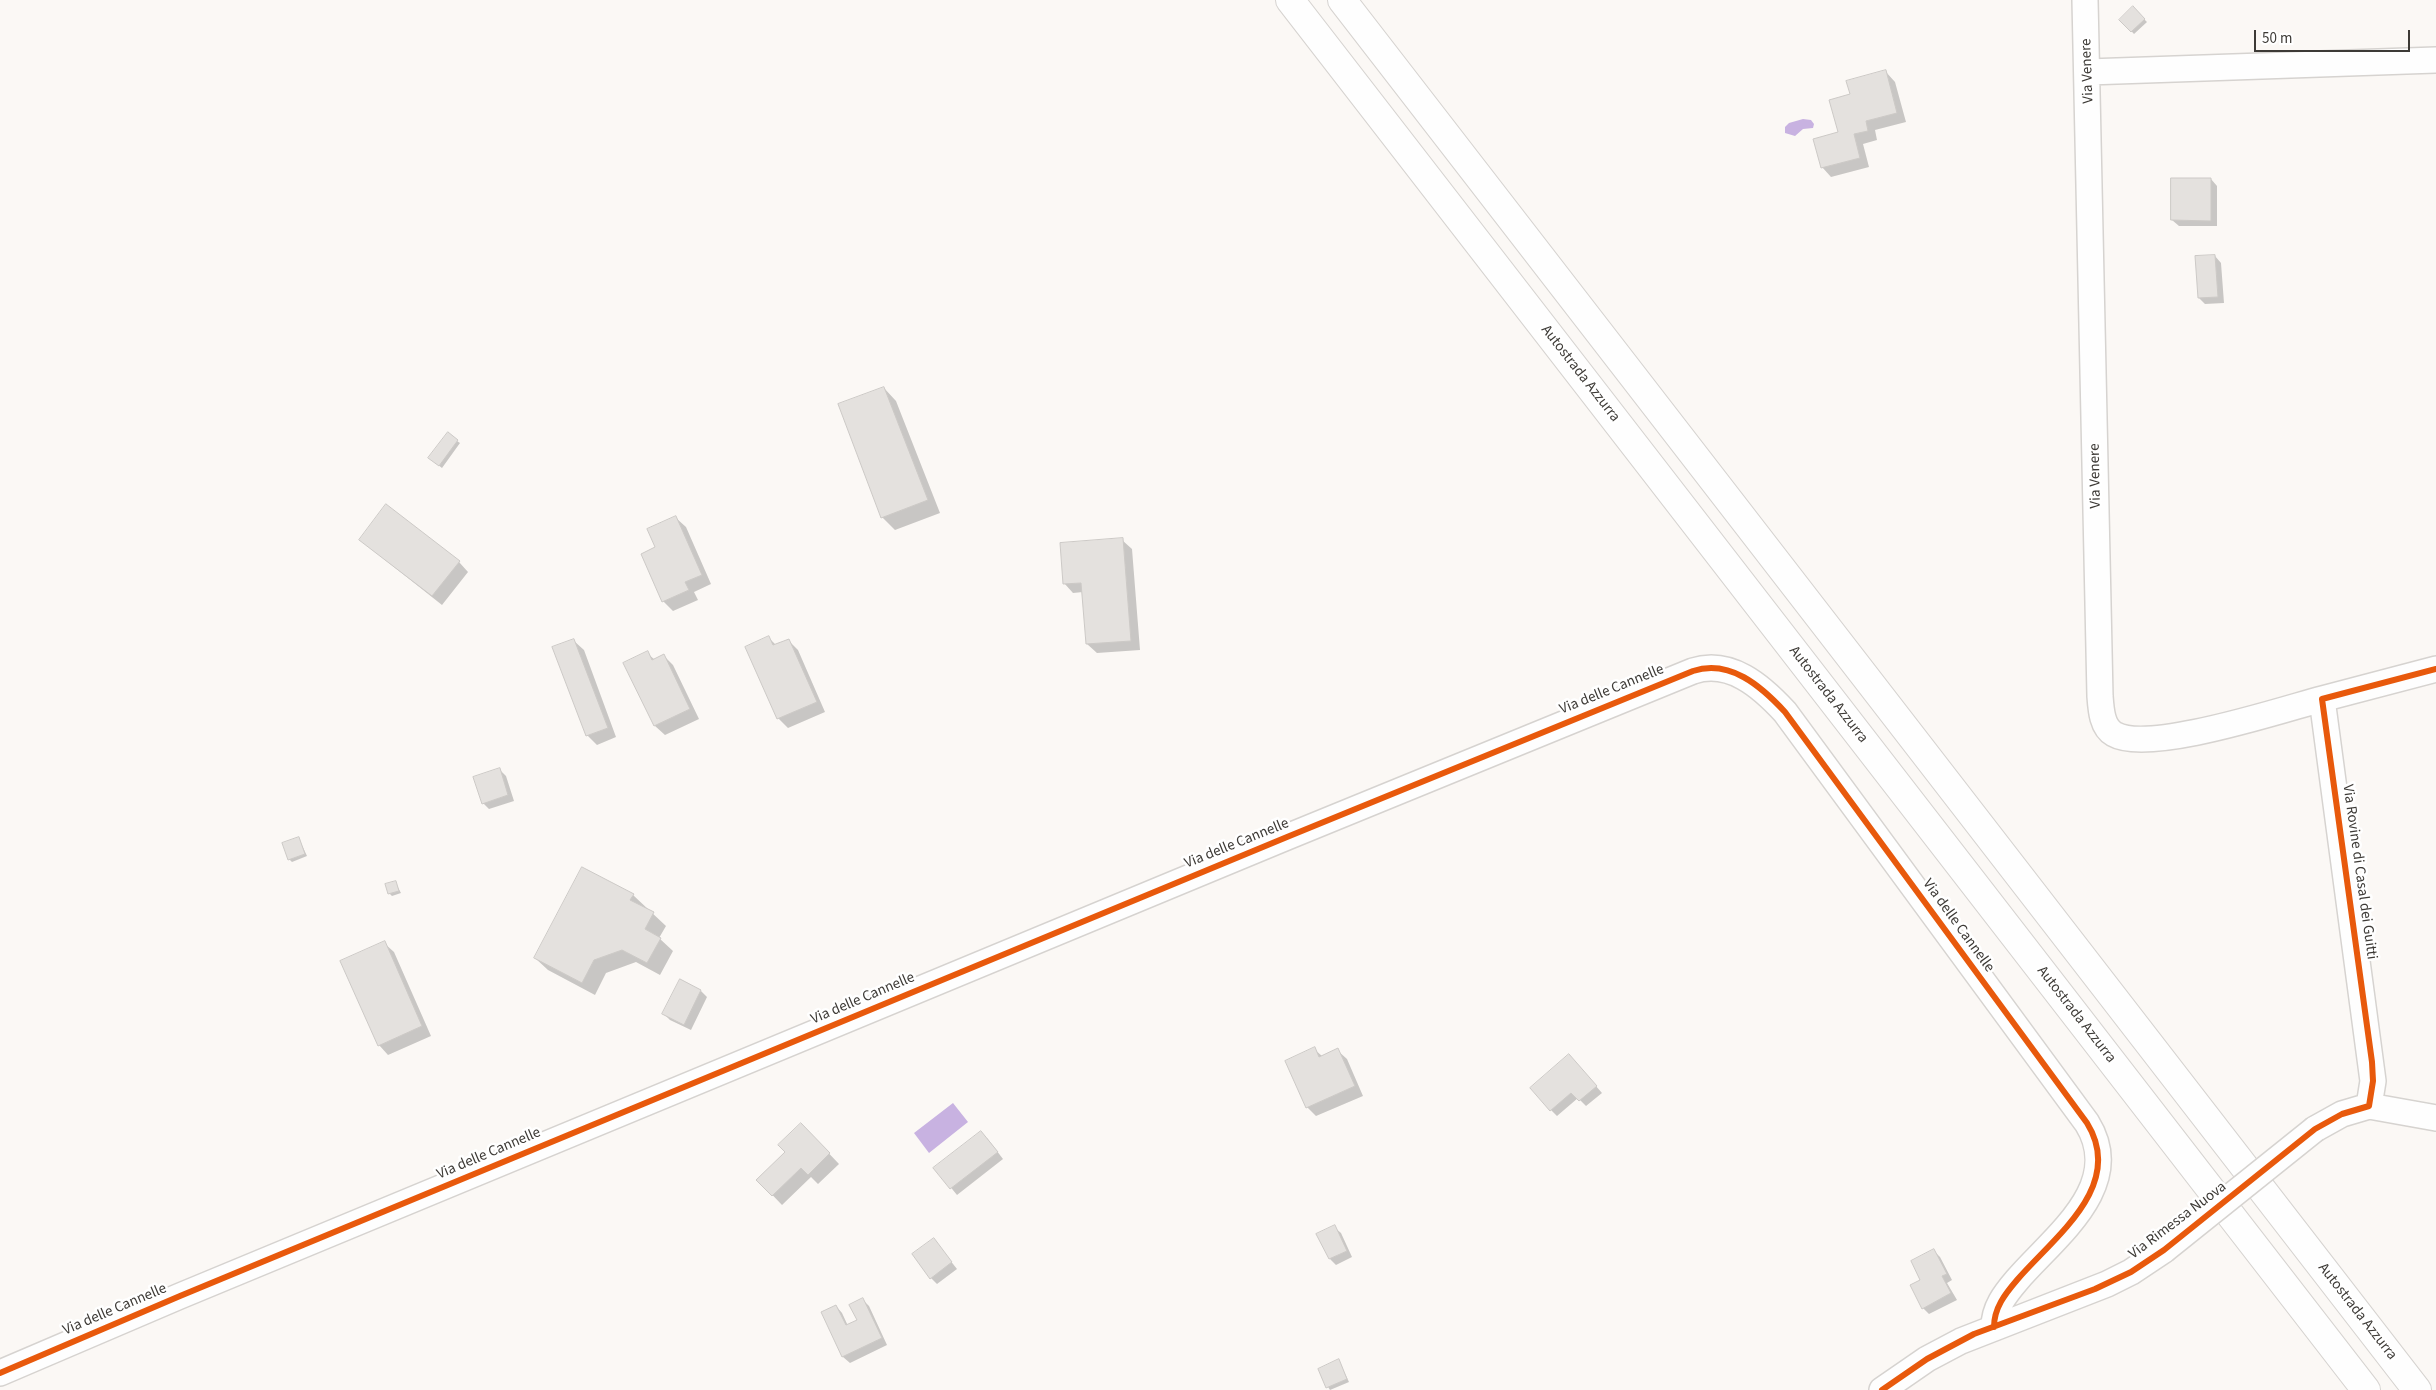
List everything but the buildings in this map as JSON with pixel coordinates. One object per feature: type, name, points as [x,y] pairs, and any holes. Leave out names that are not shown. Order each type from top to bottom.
[{"type":"highway","name":"Autostrada Azzurra","points":[[1290,0],[2366,1390]]},
{"type":"highway","name":"Autostrada Azzurra","points":[[1342,0],[2417,1390]]},
{"type":"street","name":"Via Venere","points":[[2085,0],[2100,677],[2101,704],[2105,723],[2110,731],[2124,738],[2134,740],[2168,739],[2322,699]]},
{"type":"street","points":[[2088,72],[2436,60]]},
{"type":"street","name":"Via delle Cannelle","points":[[0,1373],[180,1296],[1278,840],[1692,671],[1709,667],[1723,668],[1739,675],[1766,692],[1785,712],[2087,1123],[2093,1134],[2098,1149],[2098,1165],[2085,1204],[2005,1296],[1996,1310],[1994,1327]]},
{"type":"street","points":[[2322,699],[2436,669]]},
{"type":"street","name":"Via Rovine di Casal dei Guitti","points":[[2322,699],[2372,1062],[2373,1081],[2369,1106]]},
{"type":"street","points":[[2369,1106],[2436,1118]]},
{"type":"street","name":"Via Rimessa Nuova","points":[[1882,1390],[1942,1350],[1994,1327],[2107,1284],[2131,1272],[2164,1250],[2315,1129],[2342,1114],[2369,1106]]},
{"type":"shaded area","points":[[1803,119],[1811,120],[1814,124],[1813,128],[1803,129],[1795,136],[1785,133],[1785,127],[1789,123]]},
{"type":"shaded area","points":[[953,1103],[968,1122],[929,1153],[914,1133]]},
{"type":"cycle path","points":[[0,1373],[180,1296],[1287,837],[1693,671],[1707,668],[1720,669],[1744,677],[1766,693],[1785,712],[2087,1123],[2097,1146],[2098,1168],[2092,1189],[2066,1228],[2004,1296],[1998,1307],[1994,1327]]},
{"type":"cycle path","points":[[1882,1390],[1927,1359],[1974,1334],[2095,1289],[2131,1272],[2164,1250],[2315,1129],[2342,1114],[2369,1106],[2373,1081],[2372,1062],[2322,699],[2436,669]]}]
